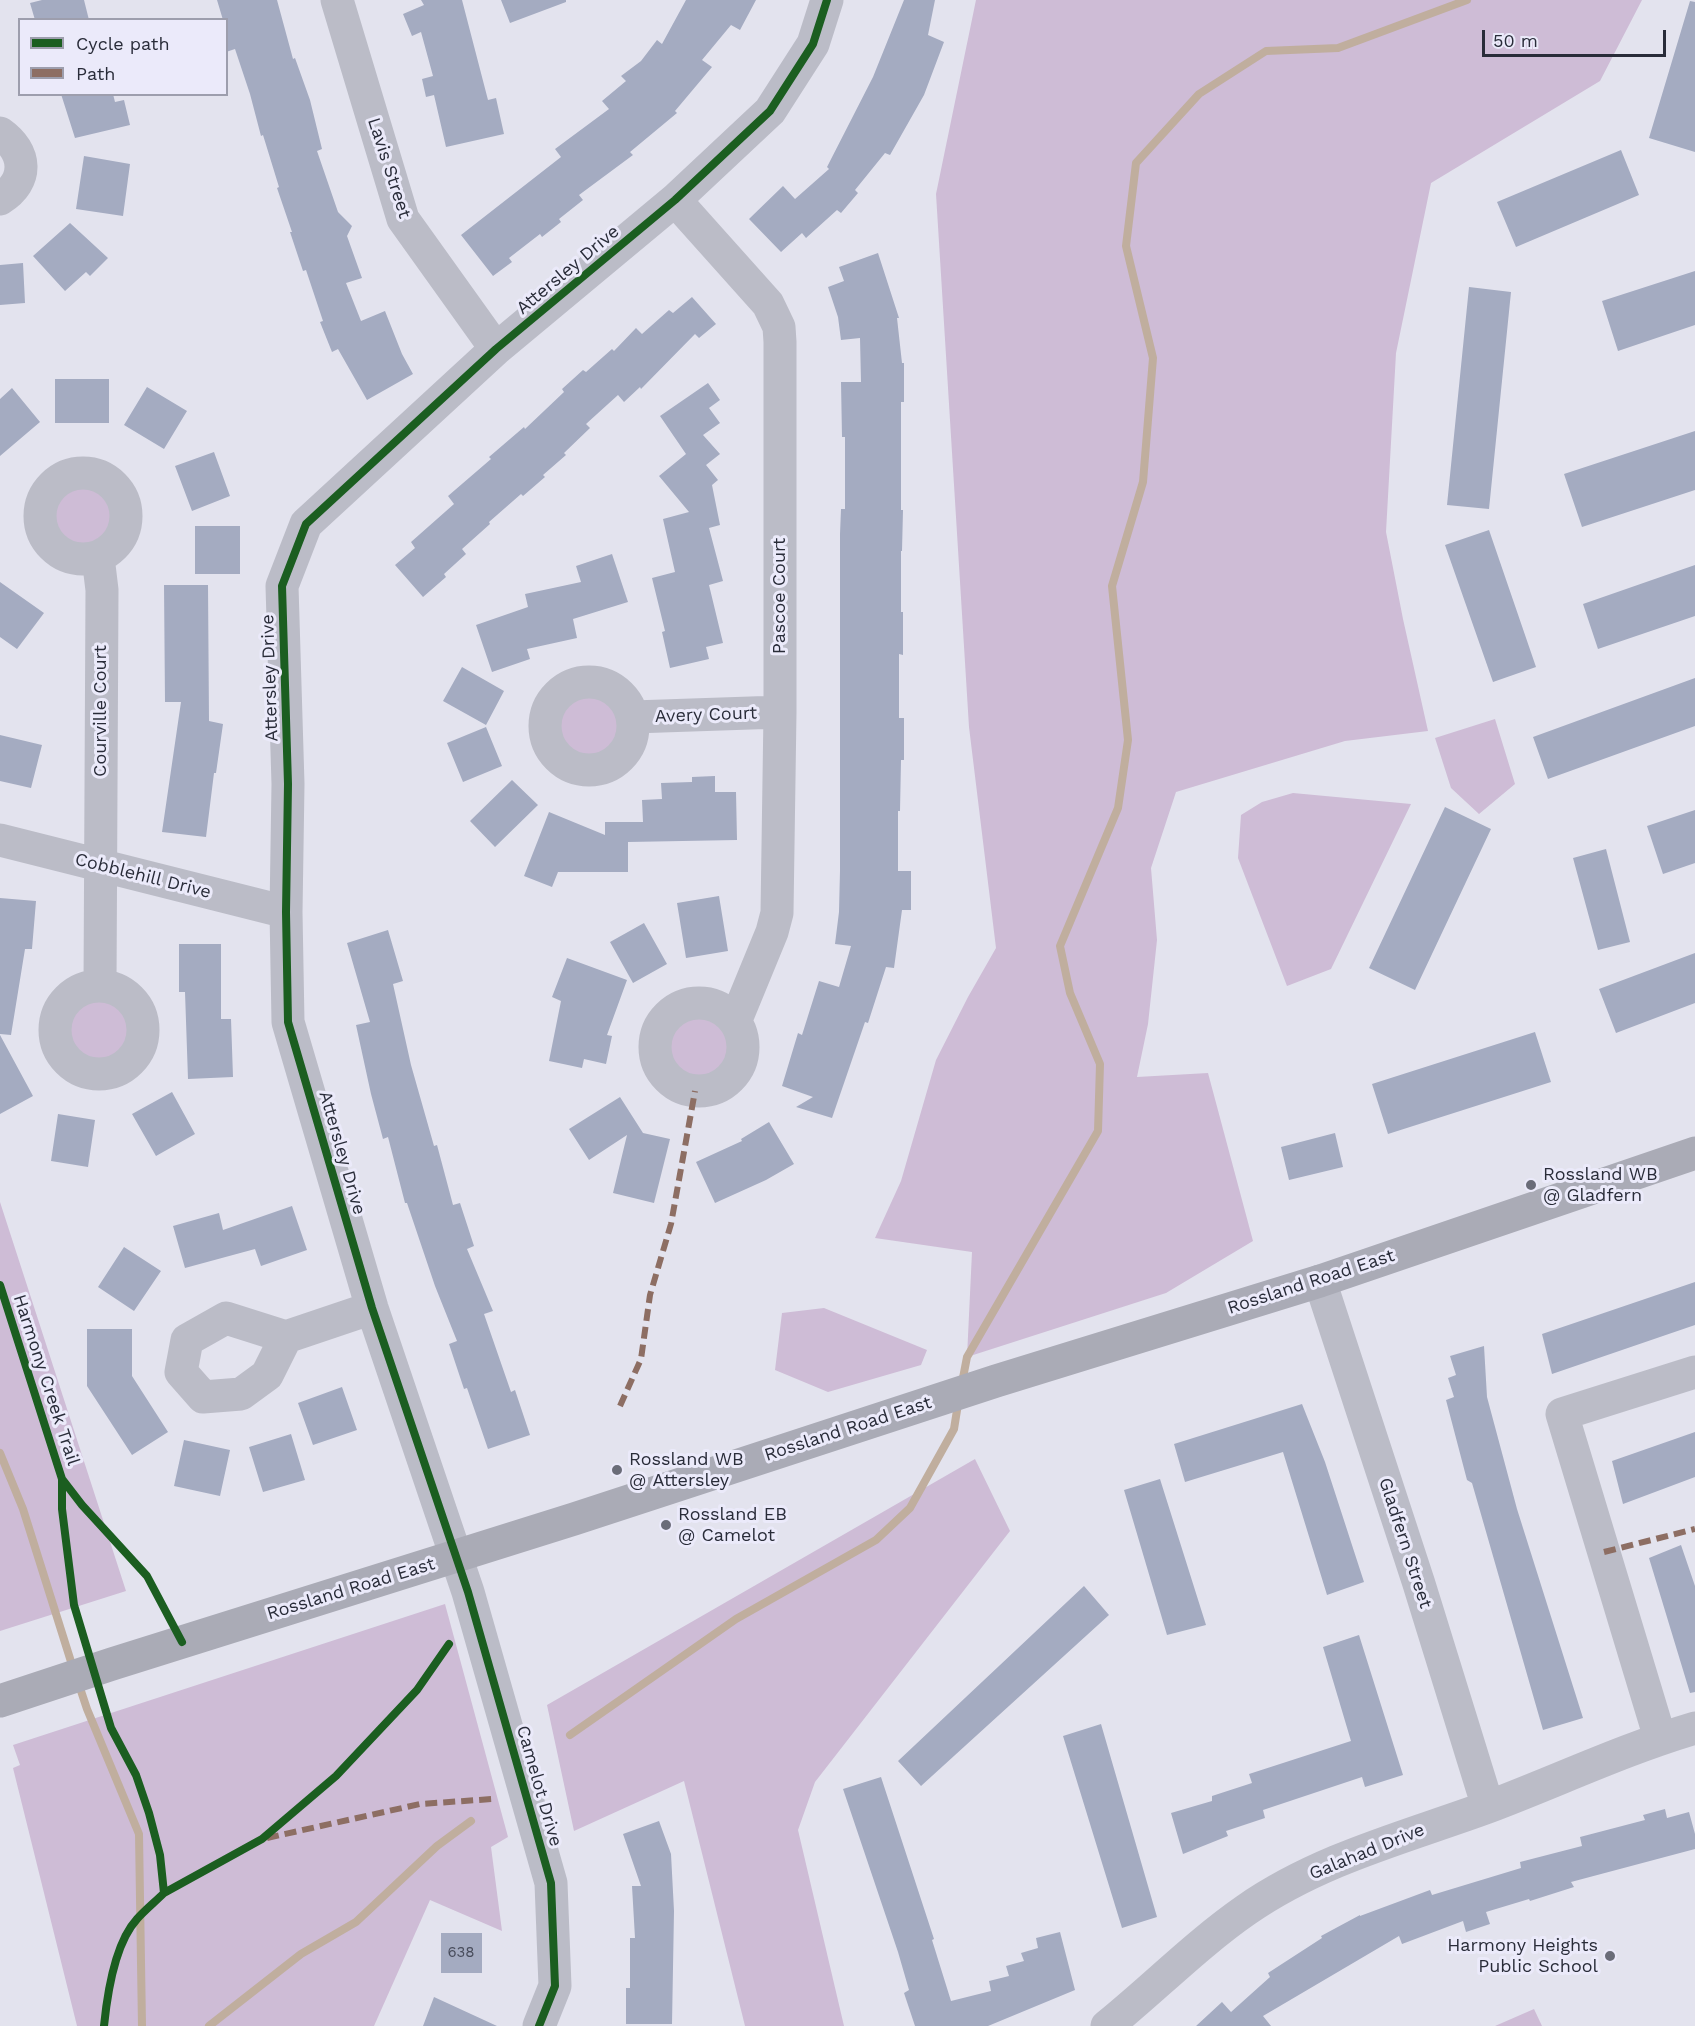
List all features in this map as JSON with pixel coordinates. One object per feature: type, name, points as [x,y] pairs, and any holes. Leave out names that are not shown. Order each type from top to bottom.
[{"type":"main road","name":"Rossland Road East","points":[[0,1701],[996,1381],[1320,1281],[1695,1153]]},
{"type":"street","name":"Lavis Street","points":[[338,0],[403,219],[496,349]]},
{"type":"street","name":"Attersley Drive","points":[[457,1556],[372,1308],[288,1022],[286,912],[288,784],[282,586],[306,524],[496,349],[675,200],[770,111],[813,44],[827,0]]},
{"type":"street","points":[[0,133],[10,140],[21,161],[16,184],[9,194],[0,200]]},
{"type":"street","name":"Pascoe Court","points":[[675,200],[768,303],[779,327],[780,712],[777,913],[772,932],[735,1022]]},
{"type":"street","name":"Courville Court","points":[[98,557],[102,591],[100,986]]},
{"type":"street","name":"Avery Court","points":[[633,717],[780,712]]},
{"type":"street","name":"Cobblehill Drive","points":[[0,840],[286,912]]},
{"type":"street","name":"Gladfern Street","points":[[1320,1281],[1419,1584],[1488,1807]]},
{"type":"street","points":[[286,1337],[372,1308]]},
{"type":"street","points":[[1660,1738],[1562,1414],[1695,1372]]},
{"type":"street","name":"Camelot Drive","points":[[457,1556],[551,1883],[555,1986],[538,2026]]},
{"type":"street","name":"Galahad Drive","points":[[1107,2026],[1246,1910],[1293,1882],[1367,1848],[1488,1807],[1660,1738],[1695,1728]]},
{"type":"shaded area","points":[[976,0],[1642,0],[1600,81],[1431,183],[1396,353],[1386,532],[1428,731],[1345,741],[1176,792],[1151,868],[1157,940],[1148,1024],[1137,1077],[1208,1073],[1253,1241],[1166,1293],[967,1357],[972,1252],[875,1238],[901,1181],[936,1060],[996,948],[969,727],[936,194]]},
{"type":"shaded area","points":[[83,484],[101,490],[109,498],[115,516],[109,534],[101,542],[83,548],[65,542],[57,534],[51,516],[57,498],[65,490]]},
{"type":"shaded area","points":[[583,696],[595,696],[611,705],[618,715],[620,727],[618,739],[611,749],[595,758],[583,758],[572,753],[563,744],[558,733],[558,721],[563,710],[572,701]]},
{"type":"shaded area","points":[[1495,719],[1515,784],[1479,814],[1451,788],[1435,738]]},
{"type":"shaded area","points":[[1293,793],[1411,804],[1331,969],[1287,986],[1238,858],[1241,815],[1262,802]]},
{"type":"shaded area","points":[[99,997],[117,1003],[125,1011],[131,1029],[125,1047],[117,1055],[99,1061],[81,1055],[73,1047],[67,1029],[73,1011],[81,1003]]},
{"type":"shaded area","points":[[693,1018],[705,1018],[721,1027],[728,1037],[730,1049],[728,1061],[721,1071],[705,1080],[693,1080],[682,1075],[673,1066],[668,1055],[668,1043],[673,1032],[682,1023]]},
{"type":"shaded area","points":[[0,1202],[126,1591],[0,1631]]},
{"type":"shaded area","points":[[824,1308],[927,1350],[921,1365],[828,1392],[775,1370],[782,1313]]},
{"type":"shaded area","points":[[975,1459],[1010,1531],[815,1782],[798,1830],[844,2026],[745,2026],[684,1781],[574,1831],[547,1705]]},
{"type":"shaded area","points":[[445,1604],[508,1837],[491,1847],[502,1931],[430,1900],[374,2026],[77,2026],[13,1768],[20,1765],[13,1745]]},
{"type":"shaded area","points":[[1534,2009],[1542,2026],[1495,2026]]},
{"type":"building","points":[[42,0],[84,0],[88,18],[34,18],[30,3]]},
{"type":"building","points":[[217,0],[277,0],[293,59],[295,58],[310,100],[322,149],[317,151],[338,212],[352,226],[347,236],[362,278],[346,283],[361,321],[385,311],[402,354],[413,374],[367,400],[338,349],[332,352],[320,322],[323,321],[290,232],[292,232],[277,188],[279,187],[235,49],[228,51],[228,18],[222,18]]},
{"type":"building","points":[[421,0],[462,0],[488,100],[496,98],[504,134],[446,147],[434,95],[426,97],[422,79],[433,76],[421,32],[412,36],[403,14],[424,5]]},
{"type":"building","points":[[501,0],[566,0],[566,2],[510,23]]},
{"type":"building","points":[[686,0],[756,0],[740,30],[731,25],[702,60],[712,67],[675,111],[677,113],[630,152],[633,155],[579,195],[583,200],[559,219],[561,222],[542,237],[540,234],[509,258],[512,262],[493,276],[461,235],[561,157],[555,149],[609,109],[602,101],[626,81],[621,76],[641,61],[657,40],[662,44]]},
{"type":"building","points":[[904,0],[935,0],[928,35],[944,42],[924,95],[890,155],[885,153],[855,190],[858,193],[841,213],[837,210],[806,238],[802,233],[781,252],[749,219],[783,186],[795,199],[829,169],[827,167],[873,77]]},
{"type":"building","points":[[1690,1],[1695,2],[1695,152],[1649,138]]},
{"type":"building","points":[[62,96],[114,96],[115,102],[124,100],[130,125],[75,138]]},
{"type":"building","points":[[1621,150],[1639,195],[1516,247],[1497,202]]},
{"type":"building","points":[[84,156],[130,164],[123,216],[76,209]]},
{"type":"building","points":[[70,223],[108,258],[90,276],[86,272],[65,291],[33,256]]},
{"type":"building","points":[[878,253],[899,318],[897,318],[902,363],[904,363],[904,402],[901,402],[903,655],[899,654],[899,718],[904,718],[904,760],[901,760],[900,811],[898,811],[898,871],[911,871],[911,910],[902,910],[894,968],[886,967],[868,1023],[865,1022],[832,1118],[796,1107],[813,1097],[782,1086],[798,1033],[802,1035],[819,981],[839,987],[851,946],[835,944],[839,912],[840,871],[840,534],[841,509],[845,509],[845,437],[842,437],[841,382],[861,382],[860,338],[841,340],[838,317],[828,287],[844,281],[839,267]]},
{"type":"building","points":[[23,263],[25,303],[0,305],[0,265]]},
{"type":"building","points":[[1695,271],[1695,325],[1618,351],[1602,301]]},
{"type":"building","points":[[1469,287],[1511,292],[1489,509],[1447,505]]},
{"type":"building","points":[[692,297],[716,324],[699,338],[695,334],[641,389],[640,387],[624,402],[618,395],[586,424],[590,428],[564,453],[566,455],[543,475],[545,477],[489,522],[490,524],[462,549],[466,554],[444,574],[446,577],[423,597],[395,565],[415,548],[411,542],[454,504],[448,496],[491,459],[489,457],[524,427],[525,429],[564,392],[562,389],[583,370],[586,372],[612,349],[614,351],[636,328],[642,334],[669,310],[673,313]]},
{"type":"building","points":[[55,379],[109,379],[109,423],[55,423]]},
{"type":"building","points":[[708,383],[720,400],[709,408],[720,423],[703,435],[720,454],[706,465],[718,480],[712,485],[720,525],[709,528],[723,581],[709,585],[723,643],[706,647],[709,659],[670,668],[662,632],[665,631],[652,578],[675,572],[663,519],[689,512],[659,476],[686,454],[660,416]]},
{"type":"building","points":[[147,387],[187,411],[164,449],[124,425]]},
{"type":"building","points":[[12,388],[40,422],[0,456],[0,399]]},
{"type":"building","points":[[1695,431],[1695,490],[1582,527],[1564,474]]},
{"type":"building","points":[[214,452],[230,496],[192,511],[175,466]]},
{"type":"building","points":[[195,526],[240,526],[240,574],[195,574]]},
{"type":"building","points":[[1489,530],[1536,667],[1493,682],[1445,545]]},
{"type":"building","points":[[612,554],[628,602],[573,619],[577,638],[527,649],[530,659],[492,672],[476,625],[528,607],[525,594],[581,582],[576,566]]},
{"type":"building","points":[[1695,565],[1695,616],[1598,649],[1583,604]]},
{"type":"building","points":[[0,582],[44,613],[17,649],[0,637]]},
{"type":"building","points":[[164,585],[208,585],[209,721],[223,724],[206,837],[162,832],[181,702],[165,702]]},
{"type":"building","points":[[462,667],[504,691],[486,725],[443,701]]},
{"type":"building","points":[[1695,678],[1695,726],[1548,779],[1533,737]]},
{"type":"building","points":[[486,727],[502,766],[463,782],[447,743]]},
{"type":"building","points":[[0,735],[42,745],[31,788],[0,781]]},
{"type":"building","points":[[715,776],[715,792],[736,792],[737,840],[628,842],[628,872],[558,872],[552,887],[524,876],[549,812],[605,835],[605,822],[643,822],[642,800],[662,799],[661,783],[692,782],[692,777]]},
{"type":"building","points":[[512,780],[538,805],[495,847],[470,821]]},
{"type":"building","points":[[1445,807],[1491,829],[1415,990],[1369,968]]},
{"type":"building","points":[[1695,810],[1695,863],[1663,874],[1647,826]]},
{"type":"building","points":[[1606,849],[1630,942],[1598,950],[1573,858]]},
{"type":"building","points":[[719,896],[728,951],[686,958],[677,903]]},
{"type":"building","points":[[0,898],[36,901],[32,949],[25,949],[11,1035],[0,1034]]},
{"type":"building","points":[[644,923],[667,964],[633,983],[610,942]]},
{"type":"building","points":[[388,930],[403,981],[393,984],[411,1065],[434,1146],[437,1145],[453,1205],[460,1203],[474,1246],[467,1249],[493,1311],[484,1314],[511,1392],[515,1390],[530,1435],[488,1449],[449,1344],[457,1341],[435,1286],[407,1203],[405,1203],[388,1137],[383,1139],[356,1025],[370,1022],[347,943]]},
{"type":"building","points":[[179,944],[221,944],[221,1019],[231,1019],[233,1077],[188,1079],[185,992],[179,992]]},
{"type":"building","points":[[1695,953],[1695,1003],[1616,1033],[1599,989]]},
{"type":"building","points":[[567,958],[627,980],[607,1035],[612,1036],[606,1064],[584,1059],[582,1068],[549,1061],[561,1001],[552,997]]},
{"type":"building","points":[[1535,1032],[1551,1082],[1388,1134],[1372,1084]]},
{"type":"building","points":[[0,1035],[33,1096],[0,1114]]},
{"type":"building","points":[[172,1092],[195,1134],[156,1156],[132,1114]]},
{"type":"building","points":[[620,1097],[643,1133],[670,1139],[654,1203],[613,1193],[627,1135],[589,1160],[569,1129]]},
{"type":"building","points":[[58,1114],[95,1120],[88,1167],[51,1161]]},
{"type":"building","points":[[769,1122],[794,1164],[766,1180],[715,1203],[696,1162],[742,1141],[741,1139]]},
{"type":"building","points":[[1335,1133],[1343,1167],[1289,1180],[1281,1147]]},
{"type":"building","points":[[292,1206],[307,1250],[261,1266],[255,1249],[185,1268],[173,1226],[219,1213],[223,1230]]},
{"type":"building","points":[[124,1247],[161,1271],[134,1311],[98,1287]]},
{"type":"building","points":[[1695,1282],[1695,1325],[1552,1374],[1542,1334]]},
{"type":"building","points":[[87,1329],[132,1329],[132,1376],[168,1432],[132,1455],[87,1386]]},
{"type":"building","points":[[1484,1346],[1487,1397],[1517,1509],[1583,1718],[1543,1730],[1472,1483],[1467,1480],[1446,1400],[1454,1397],[1448,1378],[1456,1375],[1450,1356]]},
{"type":"building","points":[[342,1387],[357,1430],[313,1445],[298,1403]]},
{"type":"building","points":[[1302,1404],[1325,1462],[1364,1582],[1327,1595],[1283,1452],[1185,1482],[1174,1444]]},
{"type":"building","points":[[1695,1432],[1695,1477],[1623,1504],[1612,1461]]},
{"type":"building","points":[[291,1434],[305,1480],[263,1492],[249,1447]]},
{"type":"building","points":[[184,1440],[230,1450],[220,1496],[174,1486]]},
{"type":"building","points":[[1160,1479],[1206,1625],[1167,1635],[1124,1490]]},
{"type":"building","points":[[1681,1545],[1695,1586],[1695,1692],[1690,1693],[1649,1558]]},
{"type":"building","points":[[1084,1586],[1109,1615],[921,1786],[898,1761]]},
{"type":"building","points":[[1359,1635],[1403,1775],[1365,1787],[1362,1777],[1263,1810],[1265,1818],[1226,1831],[1228,1836],[1183,1854],[1171,1813],[1212,1801],[1212,1796],[1252,1783],[1249,1774],[1351,1741],[1323,1647]]},
{"type":"building","points":[[1101,1724],[1157,1917],[1122,1928],[1063,1736]]},
{"type":"building","points":[[881,1777],[934,1939],[932,1940],[951,2001],[991,1991],[989,1981],[1009,1976],[1006,1966],[1024,1961],[1021,1953],[1038,1948],[1036,1938],[1060,1932],[1075,1990],[988,2026],[915,2026],[904,1993],[909,1990],[898,1952],[843,1789]]},
{"type":"building","points":[[1665,1809],[1667,1818],[1689,1812],[1695,1834],[1695,1849],[1571,1882],[1574,1887],[1486,1912],[1490,1924],[1466,1932],[1463,1921],[1402,1944],[1399,1936],[1263,2016],[1271,2026],[1196,2026],[1222,2002],[1231,2012],[1270,1977],[1268,1973],[1322,1938],[1321,1936],[1360,1915],[1430,1890],[1432,1895],[1521,1868],[1520,1862],[1582,1846],[1580,1837],[1645,1820],[1643,1815]]},
{"type":"building","points":[[659,1821],[671,1854],[674,1911],[672,2024],[626,2024],[626,1988],[630,1988],[630,1938],[635,1938],[632,1886],[641,1886],[623,1834]]},
{"type":"building","points":[[441,1933],[482,1933],[482,1973],[441,1973]]},
{"type":"building","points":[[434,1997],[497,2026],[423,2026]]},
{"type":"waterway","points":[[962,1383],[967,1357],[1098,1131],[1100,1064],[1070,993],[1060,946],[1118,808],[1128,740],[1112,586],[1143,482],[1153,358],[1126,246],[1136,163],[1199,94],[1266,51],[1338,48],[1467,0]]},
{"type":"waterway","points":[[570,1735],[736,1619],[876,1540],[910,1508],[954,1429],[958,1404]]},
{"type":"waterway","points":[[0,1453],[23,1509],[73,1668]]},
{"type":"waterway","points":[[78,1682],[139,1834],[142,2026]]},
{"type":"waterway","points":[[209,2026],[301,1954],[356,1922],[437,1846],[471,1821]]},
{"type":"marked path","points":[[620,1406],[641,1359],[650,1295],[671,1224],[695,1091]]},
{"type":"marked path","points":[[1604,1552],[1695,1529]]},
{"type":"marked path","points":[[267,1838],[420,1804],[492,1799]]},
{"type":"cycle path","points":[[539,2026],[555,1986],[551,1883],[468,1592],[372,1308],[288,1022],[286,912],[288,784],[282,586],[306,524],[496,349],[675,200],[770,111],[813,44],[827,0]]},
{"type":"cycle path","name":"Harmony Creek Trail","points":[[0,1285],[62,1479],[62,1509],[74,1605],[111,1728],[136,1775],[160,1855],[164,1893],[137,1919],[123,1942],[113,1970],[104,2026]]},
{"type":"cycle path","name":"Harmony Creek Trail","points":[[62,1479],[82,1505],[147,1576],[182,1642]]},
{"type":"cycle path","points":[[164,1893],[262,1839],[336,1776],[417,1690],[449,1644]]},
{"type":"place","name":"Rossland WB @ Gladfern","points":[[1531,1185]]},
{"type":"place","name":"Rossland WB @ Attersley","points":[[617,1470]]},
{"type":"place","name":"Rossland EB @ Camelot","points":[[666,1525]]},
{"type":"place","name":"Harmony Heights Public School","points":[[1610,1956]]}]
